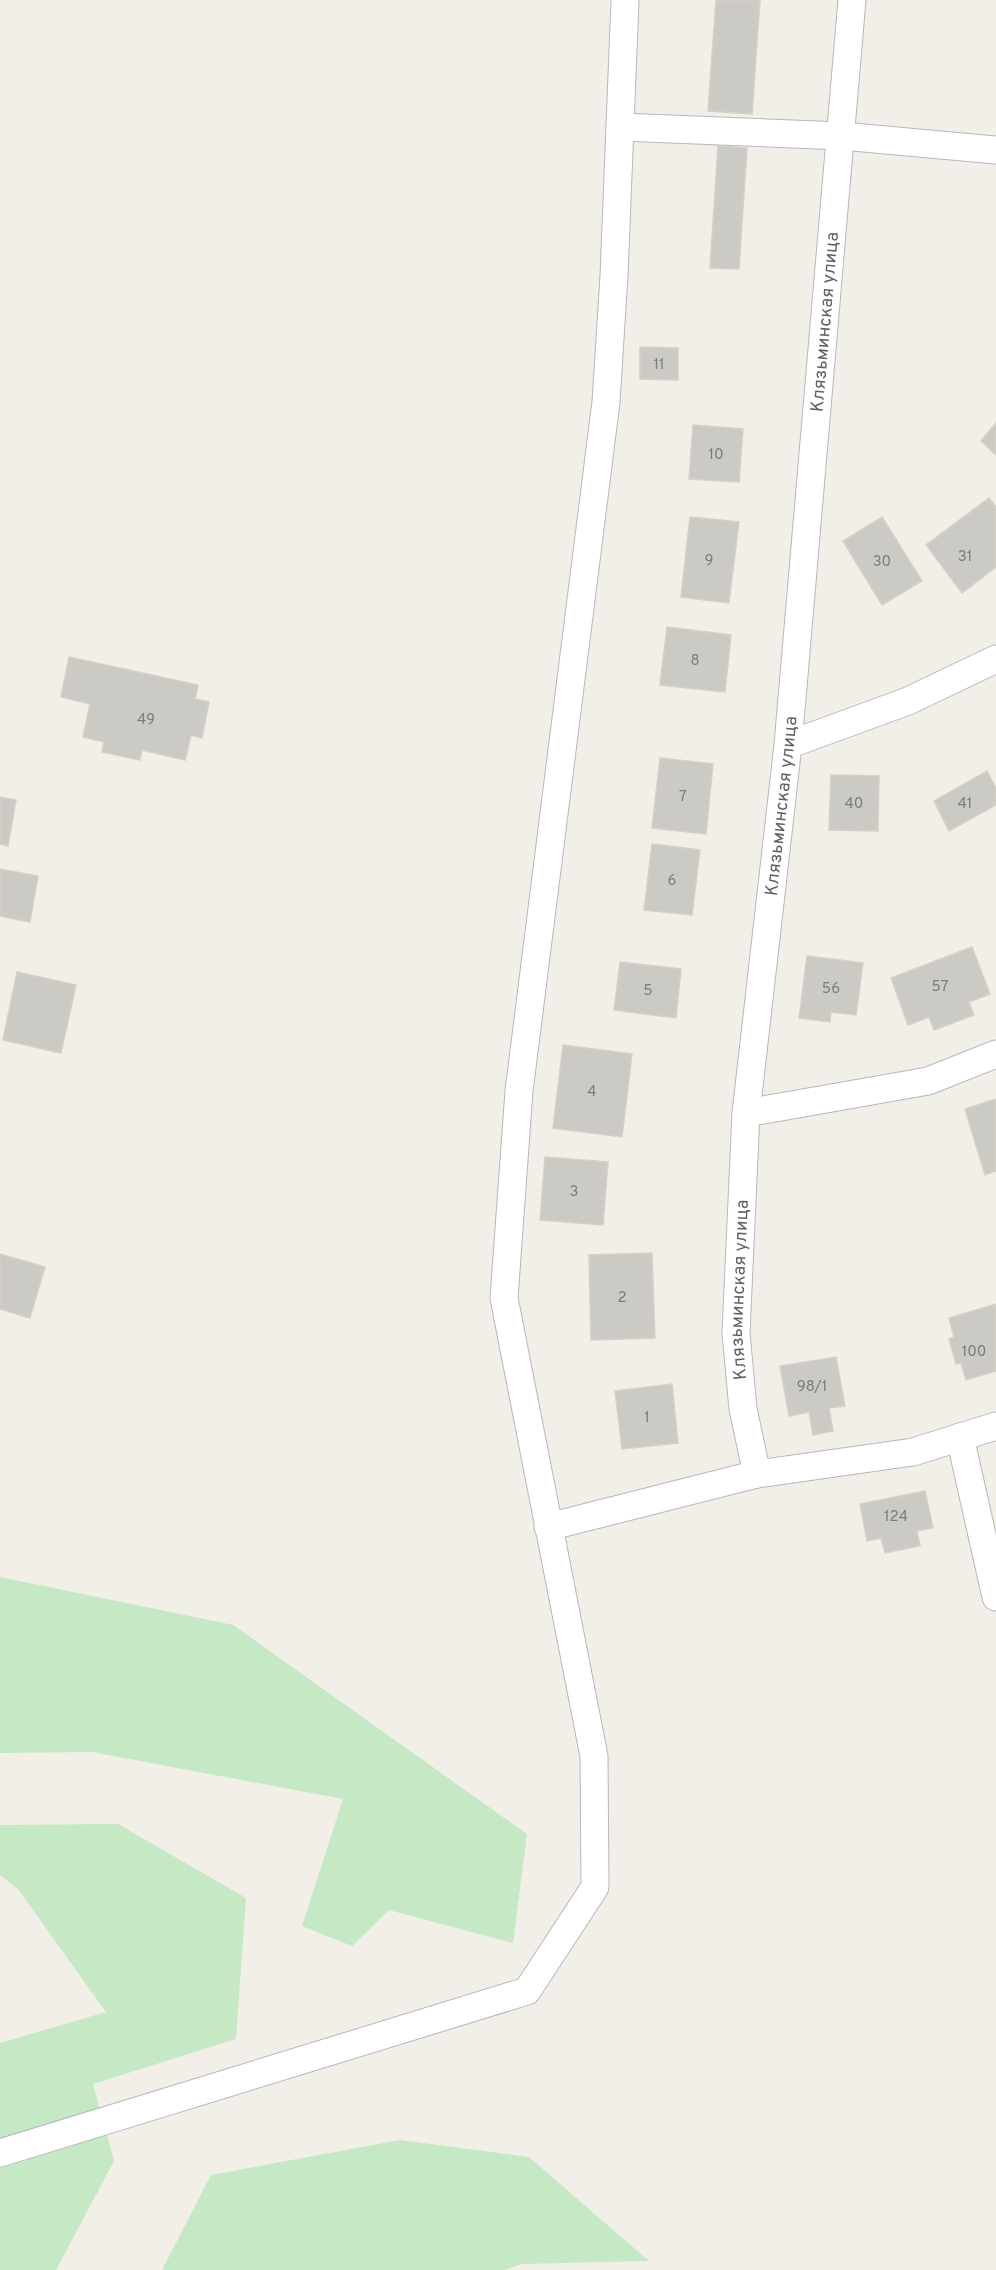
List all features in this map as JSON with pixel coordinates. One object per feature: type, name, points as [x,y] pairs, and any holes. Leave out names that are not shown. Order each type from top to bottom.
[{"type":"street","points":[[0,2153],[527,1991],[595,1887],[594,1756],[504,1298],[519,1091],[606,402],[614,276],[625,0]]},
{"type":"street","name":"Клязьминская улица","points":[[757,1474],[743,1409],[736,1333],[746,1113],[788,745],[852,0]]},
{"type":"street","points":[[620,127],[842,136],[996,150]]},
{"type":"street","points":[[788,745],[908,701],[996,659]]},
{"type":"street","points":[[746,1113],[928,1081],[996,1054]]},
{"type":"street","points":[[548,1527],[757,1474],[913,1452],[996,1426]]},
{"type":"street","points":[[960,1437],[996,1597]]},
{"type":"green space","points":[[0,1577],[233,1625],[527,1834],[513,1943],[389,1910],[352,1946],[302,1926],[343,1799],[92,1752],[0,1753]]},
{"type":"green space","points":[[118,1824],[246,1898],[236,2039],[93,2084],[114,2161],[56,2270],[0,2270],[0,2043],[106,2012],[18,1889],[0,1875],[0,1825]]},
{"type":"green space","points":[[400,2140],[529,2157],[649,2261],[521,2264],[505,2270],[162,2270],[211,2175]]},
{"type":"building","points":[[716,0],[760,0],[752,114],[708,111]]},
{"type":"building","points":[[718,146],[747,148],[739,269],[710,268]]},
{"type":"building","points":[[640,347],[678,348],[678,380],[640,379]]},
{"type":"building","points":[[996,423],[996,455],[981,441]]},
{"type":"building","points":[[693,425],[743,429],[739,482],[689,479]]},
{"type":"building","points":[[989,498],[996,507],[996,567],[962,593],[926,545]]},
{"type":"building","points":[[690,517],[739,522],[729,603],[681,597]]},
{"type":"building","points":[[882,517],[922,581],[882,605],[843,541]]},
{"type":"building","points":[[667,627],[731,635],[725,692],[660,685]]},
{"type":"building","points":[[69,657],[198,685],[195,699],[209,702],[202,738],[191,735],[185,760],[142,750],[140,760],[102,752],[104,742],[83,737],[90,704],[61,697]]},
{"type":"building","points":[[660,758],[713,764],[706,834],[652,828]]},
{"type":"building","points":[[987,771],[996,788],[996,805],[949,831],[934,801]]},
{"type":"building","points":[[831,775],[879,776],[878,831],[829,830]]},
{"type":"building","points":[[0,797],[16,800],[8,846],[0,844]]},
{"type":"building","points":[[652,844],[700,850],[692,915],[644,910]]},
{"type":"building","points":[[0,869],[38,876],[30,922],[0,916]]},
{"type":"building","points":[[972,947],[990,994],[969,1002],[974,1015],[934,1030],[929,1017],[908,1025],[891,978]]},
{"type":"building","points":[[807,956],[863,963],[856,1015],[831,1012],[830,1022],[799,1018]]},
{"type":"building","points":[[620,962],[681,969],[676,1018],[614,1010]]},
{"type":"building","points":[[17,972],[76,985],[61,1053],[3,1040]]},
{"type":"building","points":[[563,1045],[632,1054],[622,1137],[553,1128]]},
{"type":"building","points":[[996,1099],[996,1171],[985,1175],[965,1109]]},
{"type":"building","points":[[545,1157],[608,1162],[603,1225],[540,1220]]},
{"type":"building","points":[[652,1253],[655,1338],[591,1340],[589,1255]]},
{"type":"building","points":[[0,1254],[45,1267],[30,1318],[0,1309]]},
{"type":"building","points":[[996,1304],[996,1371],[966,1380],[961,1363],[956,1364],[949,1339],[954,1337],[949,1318]]},
{"type":"building","points":[[836,1357],[845,1406],[829,1408],[833,1431],[813,1435],[809,1412],[789,1416],[780,1366]]},
{"type":"building","points":[[672,1384],[678,1443],[622,1449],[615,1391]]},
{"type":"building","points":[[925,1491],[933,1528],[917,1531],[920,1546],[885,1553],[881,1538],[867,1541],[860,1504]]}]
